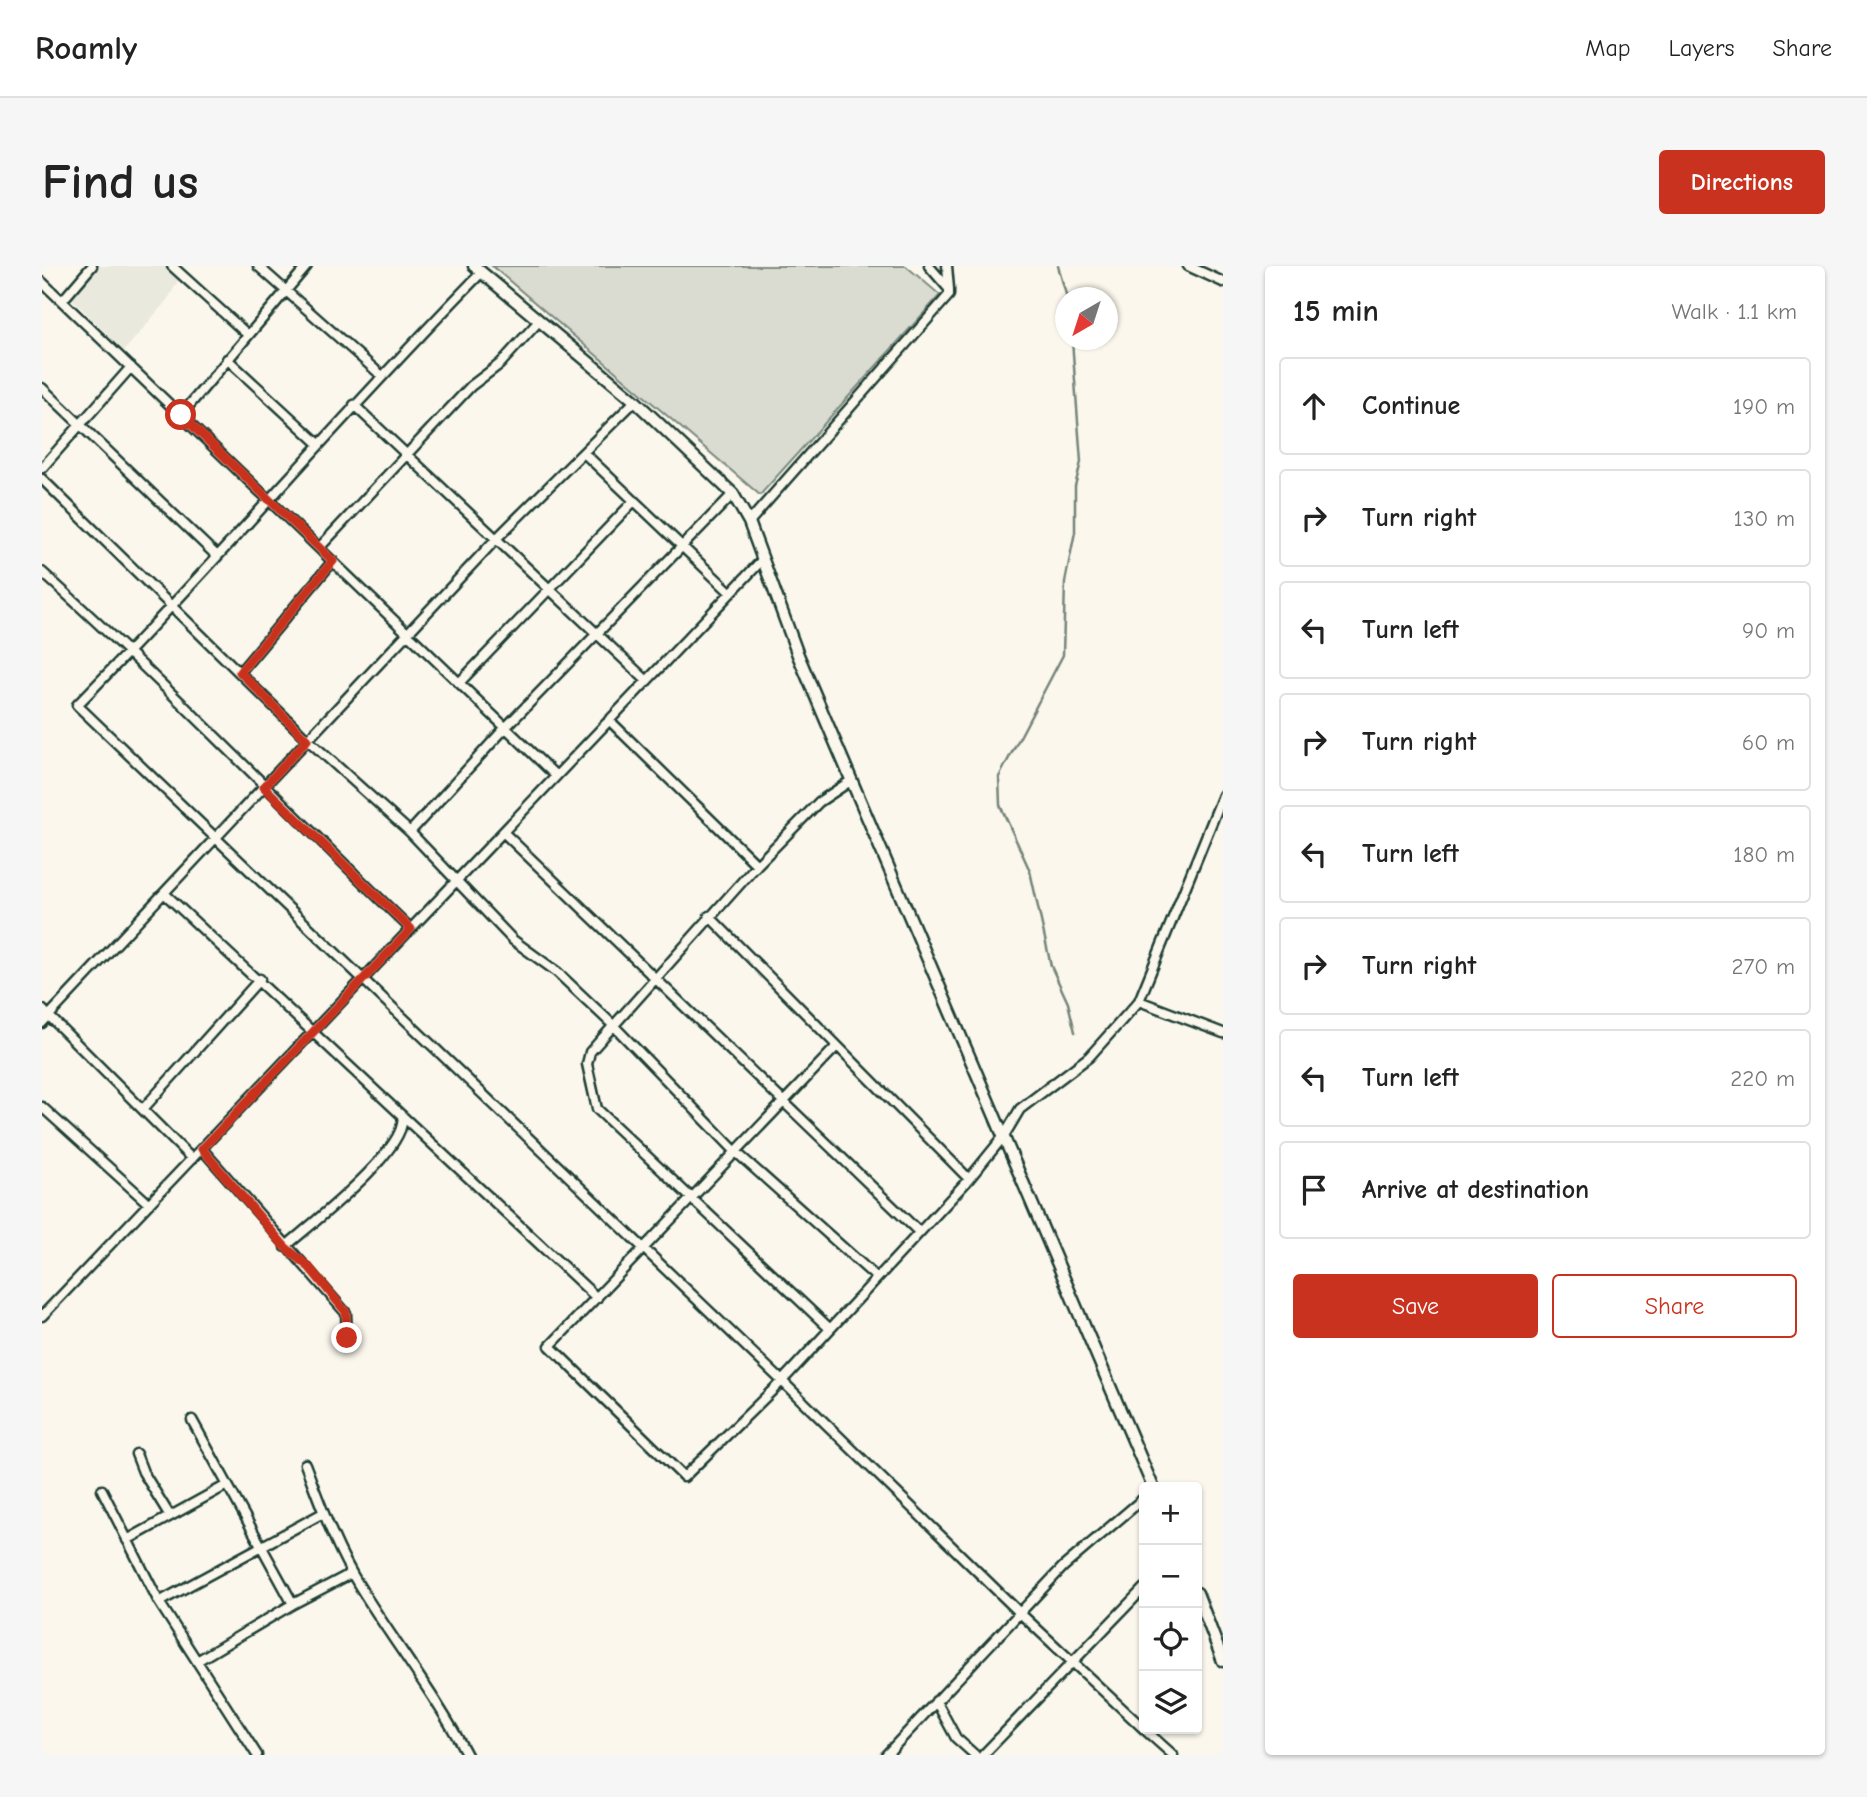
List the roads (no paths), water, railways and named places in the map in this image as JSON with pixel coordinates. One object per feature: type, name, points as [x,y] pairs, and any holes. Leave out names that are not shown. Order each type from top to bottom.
[{"type":"street","points":[[62,301],[92,266]]},
{"type":"street","points":[[172,266],[248,335]]},
{"type":"street","points":[[258,266],[381,375]]},
{"type":"street","points":[[181,415],[307,266]]},
{"type":"street","points":[[929,266],[949,289]]},
{"type":"street","points":[[749,522],[950,295],[947,266]]},
{"type":"street","points":[[1188,266],[1223,282]]},
{"type":"street","points":[[1139,1724],[1020,1613],[644,1248],[77,705],[130,651],[478,269],[635,401],[733,494],[749,522],[798,655],[1151,1482]]},
{"type":"street","points":[[42,282],[556,776]]},
{"type":"street","points":[[319,548],[471,386],[500,364],[539,321]]},
{"type":"street","points":[[228,359],[319,444]]},
{"type":"street","points":[[42,468],[131,367]]},
{"type":"street","points":[[42,388],[217,556]]},
{"type":"street","points":[[42,1023],[46,1012],[216,839],[497,538],[635,401]]},
{"type":"street","points":[[355,405],[647,681]]},
{"type":"street","points":[[584,453],[731,593]]},
{"type":"street","points":[[42,479],[307,740],[410,832],[513,940],[557,972],[614,1025],[736,1152],[876,1278]]},
{"type":"street","points":[[410,832],[506,727],[733,494]]},
{"type":"street","points":[[459,682],[634,501]]},
{"type":"street","points":[[42,1316],[763,559]]},
{"type":"street","points":[[240,672],[333,561]]},
{"type":"street","points":[[42,572],[130,651],[264,787],[411,929]]},
{"type":"street","points":[[609,720],[757,865]]},
{"type":"street","points":[[829,1328],[597,1109],[587,1064],[590,1052],[709,916],[819,802],[852,780]]},
{"type":"street","points":[[836,1047],[550,1346],[684,1477],[782,1381],[969,1179],[1004,1136],[1020,1108],[1090,1057],[1139,1001],[1223,795]]},
{"type":"street","points":[[503,832],[919,1232]]},
{"type":"street","points":[[164,893],[260,979],[597,1298]]},
{"type":"street","points":[[709,916],[969,1179]]},
{"type":"street","points":[[143,1109],[260,979]]},
{"type":"street","points":[[1139,1001],[1223,1033]]},
{"type":"street","points":[[46,1012],[192,1159]]},
{"type":"street","points":[[42,1107],[149,1205]]},
{"type":"street","points":[[285,1247],[355,1185],[393,1146],[403,1128],[402,1116]]},
{"type":"street","points":[[202,1149],[285,1247],[309,1267],[346,1312],[347,1338]]},
{"type":"street","points":[[192,1420],[293,1604]]},
{"type":"street","points":[[136,1454],[143,1472],[170,1517]]},
{"type":"street","points":[[305,1464],[323,1513],[352,1573],[446,1715],[467,1755]]},
{"type":"street","points":[[127,1541],[227,1485]]},
{"type":"street","points":[[102,1490],[159,1602],[257,1755]]},
{"type":"street","points":[[886,1755],[1063,1567],[1139,1502]]},
{"type":"street","points":[[159,1602],[323,1513]]},
{"type":"street","points":[[197,1661],[293,1604],[352,1573]]},
{"type":"street","points":[[983,1755],[1139,1593]]},
{"type":"street","points":[[1202,1606],[1223,1661]]},
{"type":"street","points":[[936,1701],[956,1738],[975,1755]]},
{"type":"street","points":[[1149,1734],[1172,1755]]},
{"type":"waterway","points":[[1058,266],[1064,287]]},
{"type":"waterway","points":[[1073,350],[1081,462],[1075,486],[1075,532],[1065,582],[1063,655],[999,777],[1000,805],[1030,871],[1051,966],[1068,1003],[1075,1032]]}]
